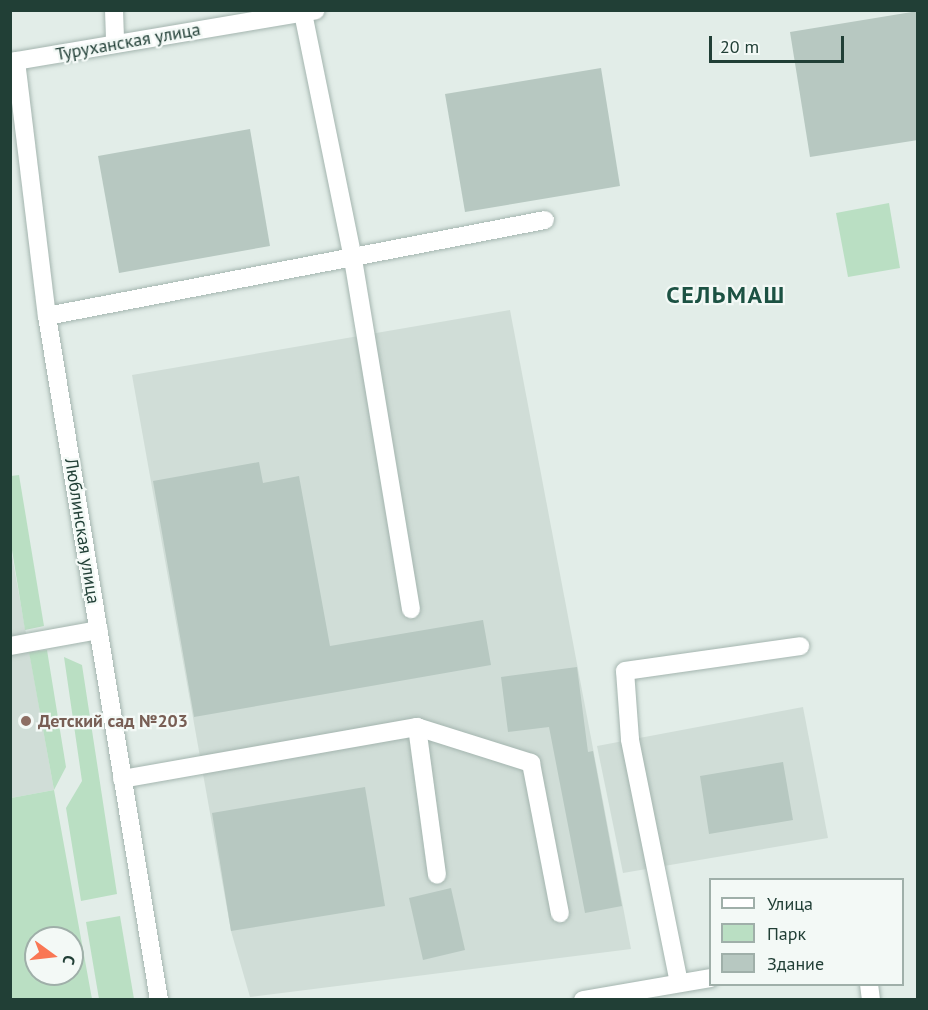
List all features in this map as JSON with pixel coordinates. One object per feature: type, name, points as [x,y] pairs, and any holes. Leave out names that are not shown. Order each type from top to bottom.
[{"type":"street","points":[[114,10],[116,43]]},
{"type":"street","points":[[310,12],[411,609]]},
{"type":"street","name":"Туруханская улица","points":[[13,61],[310,12]]},
{"type":"street","name":"Люблинская улица","points":[[13,61],[47,316],[159,999]]},
{"type":"street","points":[[47,316],[353,259],[545,220]]},
{"type":"street","points":[[10,646],[99,630]]},
{"type":"street","points":[[679,983],[630,739],[625,671],[800,646]]},
{"type":"street","points":[[417,727],[437,875]]},
{"type":"street","points":[[122,779],[417,727],[531,763],[561,913]]},
{"type":"street","points":[[583,999],[709,978]]},
{"type":"shaded area","points":[[510,310],[631,949],[250,997],[231,931],[132,375]]},
{"type":"shaded area","name":"Детский сад №203","points":[[10,544],[54,790],[11,798],[10,798]]},
{"type":"shaded area","points":[[803,707],[828,838],[623,873],[597,746]]},
{"type":"green space","points":[[889,203],[900,268],[848,277],[836,213]]},
{"type":"green space","points":[[19,475],[44,626],[25,630],[11,544],[11,476]]},
{"type":"green space","points":[[47,650],[66,767],[54,790],[29,652]]},
{"type":"green space","points":[[64,657],[82,665],[117,894],[81,901],[66,808],[82,781]]},
{"type":"green space","points":[[54,790],[79,926],[24,926],[24,986],[84,986],[84,955],[92,999],[11,999],[11,798]]},
{"type":"green space","points":[[120,916],[134,999],[99,999],[86,922]]},
{"type":"building","points":[[918,11],[918,140],[810,157],[790,32]]},
{"type":"building","points":[[601,68],[620,186],[465,212],[445,94]]},
{"type":"building","points":[[250,129],[270,246],[119,273],[98,156]]},
{"type":"building","points":[[259,462],[263,483],[299,476],[330,646],[483,620],[491,665],[194,717],[153,481]]},
{"type":"building","points":[[577,667],[588,752],[593,751],[622,906],[585,913],[549,727],[508,732],[501,677]]},
{"type":"building","points":[[783,762],[793,820],[709,834],[700,776]]},
{"type":"building","points":[[365,787],[385,906],[231,931],[212,813]]},
{"type":"building","points":[[451,888],[465,950],[423,960],[409,898]]},
{"type":"place","name":"Детский сад №203","points":[[26,721]]},
{"type":"district","name":"СЕЛЬМАШ","points":[[726,295]]}]
